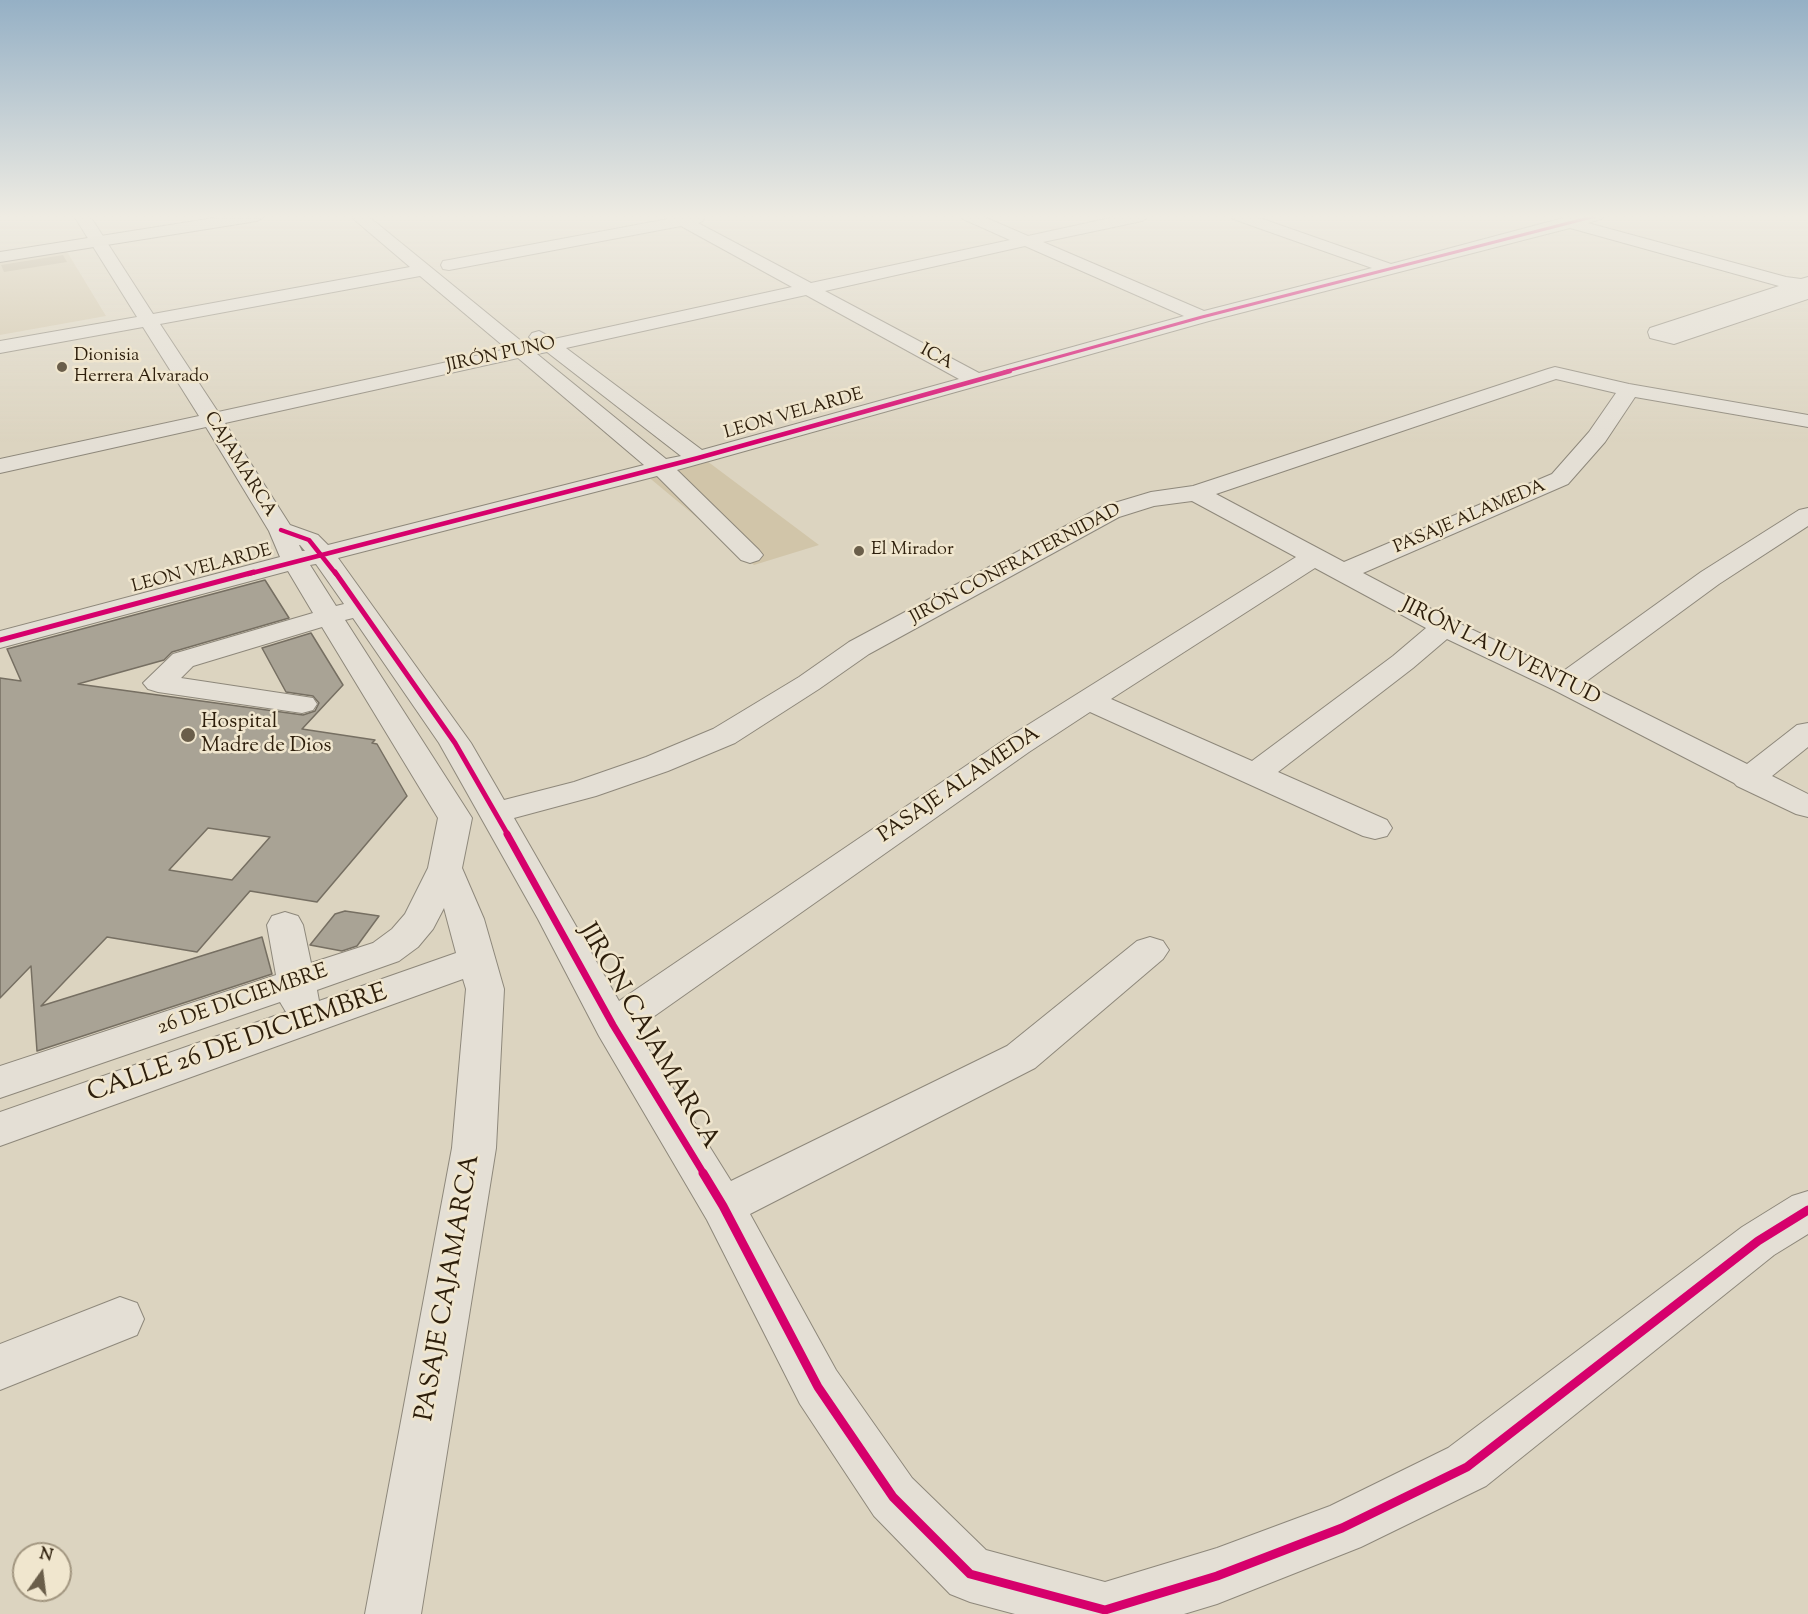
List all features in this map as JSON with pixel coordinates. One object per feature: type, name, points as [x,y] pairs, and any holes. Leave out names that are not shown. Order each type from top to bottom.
[{"type":"street","name":"CAJAMARCA","points":[[129,291],[269,514],[299,546]]},
{"type":"street","points":[[0,347],[279,291]]},
{"type":"street","points":[[461,291],[517,349],[654,461],[750,555]]},
{"type":"street","name":"JIRÓN PUNO","points":[[0,466],[209,416],[784,291]]},
{"type":"street","name":"ICA","points":[[812,291],[976,380]]},
{"type":"street","points":[[1143,291],[1202,317]]},
{"type":"street","name":"LEON VELARDE","points":[[0,620],[654,461],[956,369],[1181,308],[1259,291]]},
{"type":"street","name":"LEON VELARDE","points":[[689,451],[976,380],[1292,291]]},
{"type":"street","points":[[1783,291],[1657,332],[1657,334],[1674,338],[1787,291]]},
{"type":"street","points":[[0,338],[144,317]]},
{"type":"street","points":[[524,325],[689,451]]},
{"type":"street","name":"JIRÓN CONFRATERNIDAD","points":[[496,812],[616,778],[657,764],[724,736],[809,683],[859,648],[1110,512],[1151,499],[1196,493],[1556,373],[1629,390],[1808,421]]},
{"type":"street","name":"PASAJE ALAMEDA","points":[[1343,572],[1560,479],[1597,437],[1629,390]]},
{"type":"street","name":"JIRÓN PUNO","points":[[0,456],[209,416]]},
{"type":"street","name":"JIRÓN LA JUVENTUD","points":[[1196,493],[1444,627],[1564,684],[1808,807]]},
{"type":"street","points":[[1564,684],[1710,578],[1808,515]]},
{"type":"street","points":[[299,546],[328,616],[379,699],[422,699]]},
{"type":"street","name":"LEON VELARDE","points":[[0,640],[299,546]]},
{"type":"street","name":"JIRÓN CAJAMARCA","points":[[299,546],[360,607],[422,699],[455,743],[496,812],[613,1025],[723,1206],[818,1387],[893,1497],[970,1574],[1105,1610],[1217,1576],[1342,1528],[1467,1467],[1758,1241],[1808,1210]]},
{"type":"street","name":"PASAJE ALAMEDA","points":[[613,1025],[894,830],[1088,700],[1314,557]]},
{"type":"street","points":[[302,704],[158,683],[183,660],[360,607]]},
{"type":"street","points":[[1255,774],[1403,662],[1444,627]]},
{"type":"street","name":"26 DE DICIEMBRE","points":[[0,1082],[386,952],[405,938],[420,920],[445,868],[455,818],[379,699]]},
{"type":"street","points":[[1088,700],[1375,828]]},
{"type":"street","points":[[1748,778],[1808,732]]},
{"type":"street","points":[[445,868],[466,919],[476,960]]},
{"type":"street","points":[[285,925],[304,1022]]},
{"type":"street","points":[[723,1206],[1021,1057],[1150,950]]},
{"type":"street","name":"CALLE 26 DE DICIEMBRE","points":[[0,1129],[476,960]]},
{"type":"street","name":"PASAJE CAJAMARCA","points":[[393,1614],[474,1148],[485,989],[476,960]]},
{"type":"street","points":[[0,1367],[120,1319]]},
{"type":"shaded area","points":[[0,291],[91,291],[106,316],[0,335]]},
{"type":"shaded area","points":[[707,461],[819,545],[754,565],[646,475]]},
{"type":"building","name":"Hospital Madre de Dios","points":[[265,580],[289,618],[172,652],[164,660],[78,684],[303,715],[315,711],[319,703],[313,696],[286,692],[262,648],[311,633],[343,685],[302,729],[375,740],[372,743],[377,744],[407,796],[317,902],[250,891],[197,952],[107,937],[41,1006],[262,937],[272,974],[37,1051],[31,966],[0,998],[0,678],[21,681],[7,649]],"holes":[[[208,828],[270,837],[232,880],[169,870]]]},
{"type":"building","points":[[345,911],[379,916],[357,946],[342,951],[310,945],[335,914]]},
{"type":"cycle path","points":[[0,640],[322,554],[698,458],[1202,317],[1302,291]]},
{"type":"cycle path","points":[[281,530],[309,540],[322,554],[455,743],[556,919],[613,1025],[723,1206],[818,1387],[893,1497],[970,1574],[1105,1610],[1217,1576],[1342,1528],[1467,1467],[1758,1241],[1808,1210]]},
{"type":"place","name":"Dionisia Herrera Alvarado","points":[[62,367]]},
{"type":"place","name":"El Mirador","points":[[859,551]]},
{"type":"place","name":"Hospital Madre de Dios","points":[[188,735]]}]
